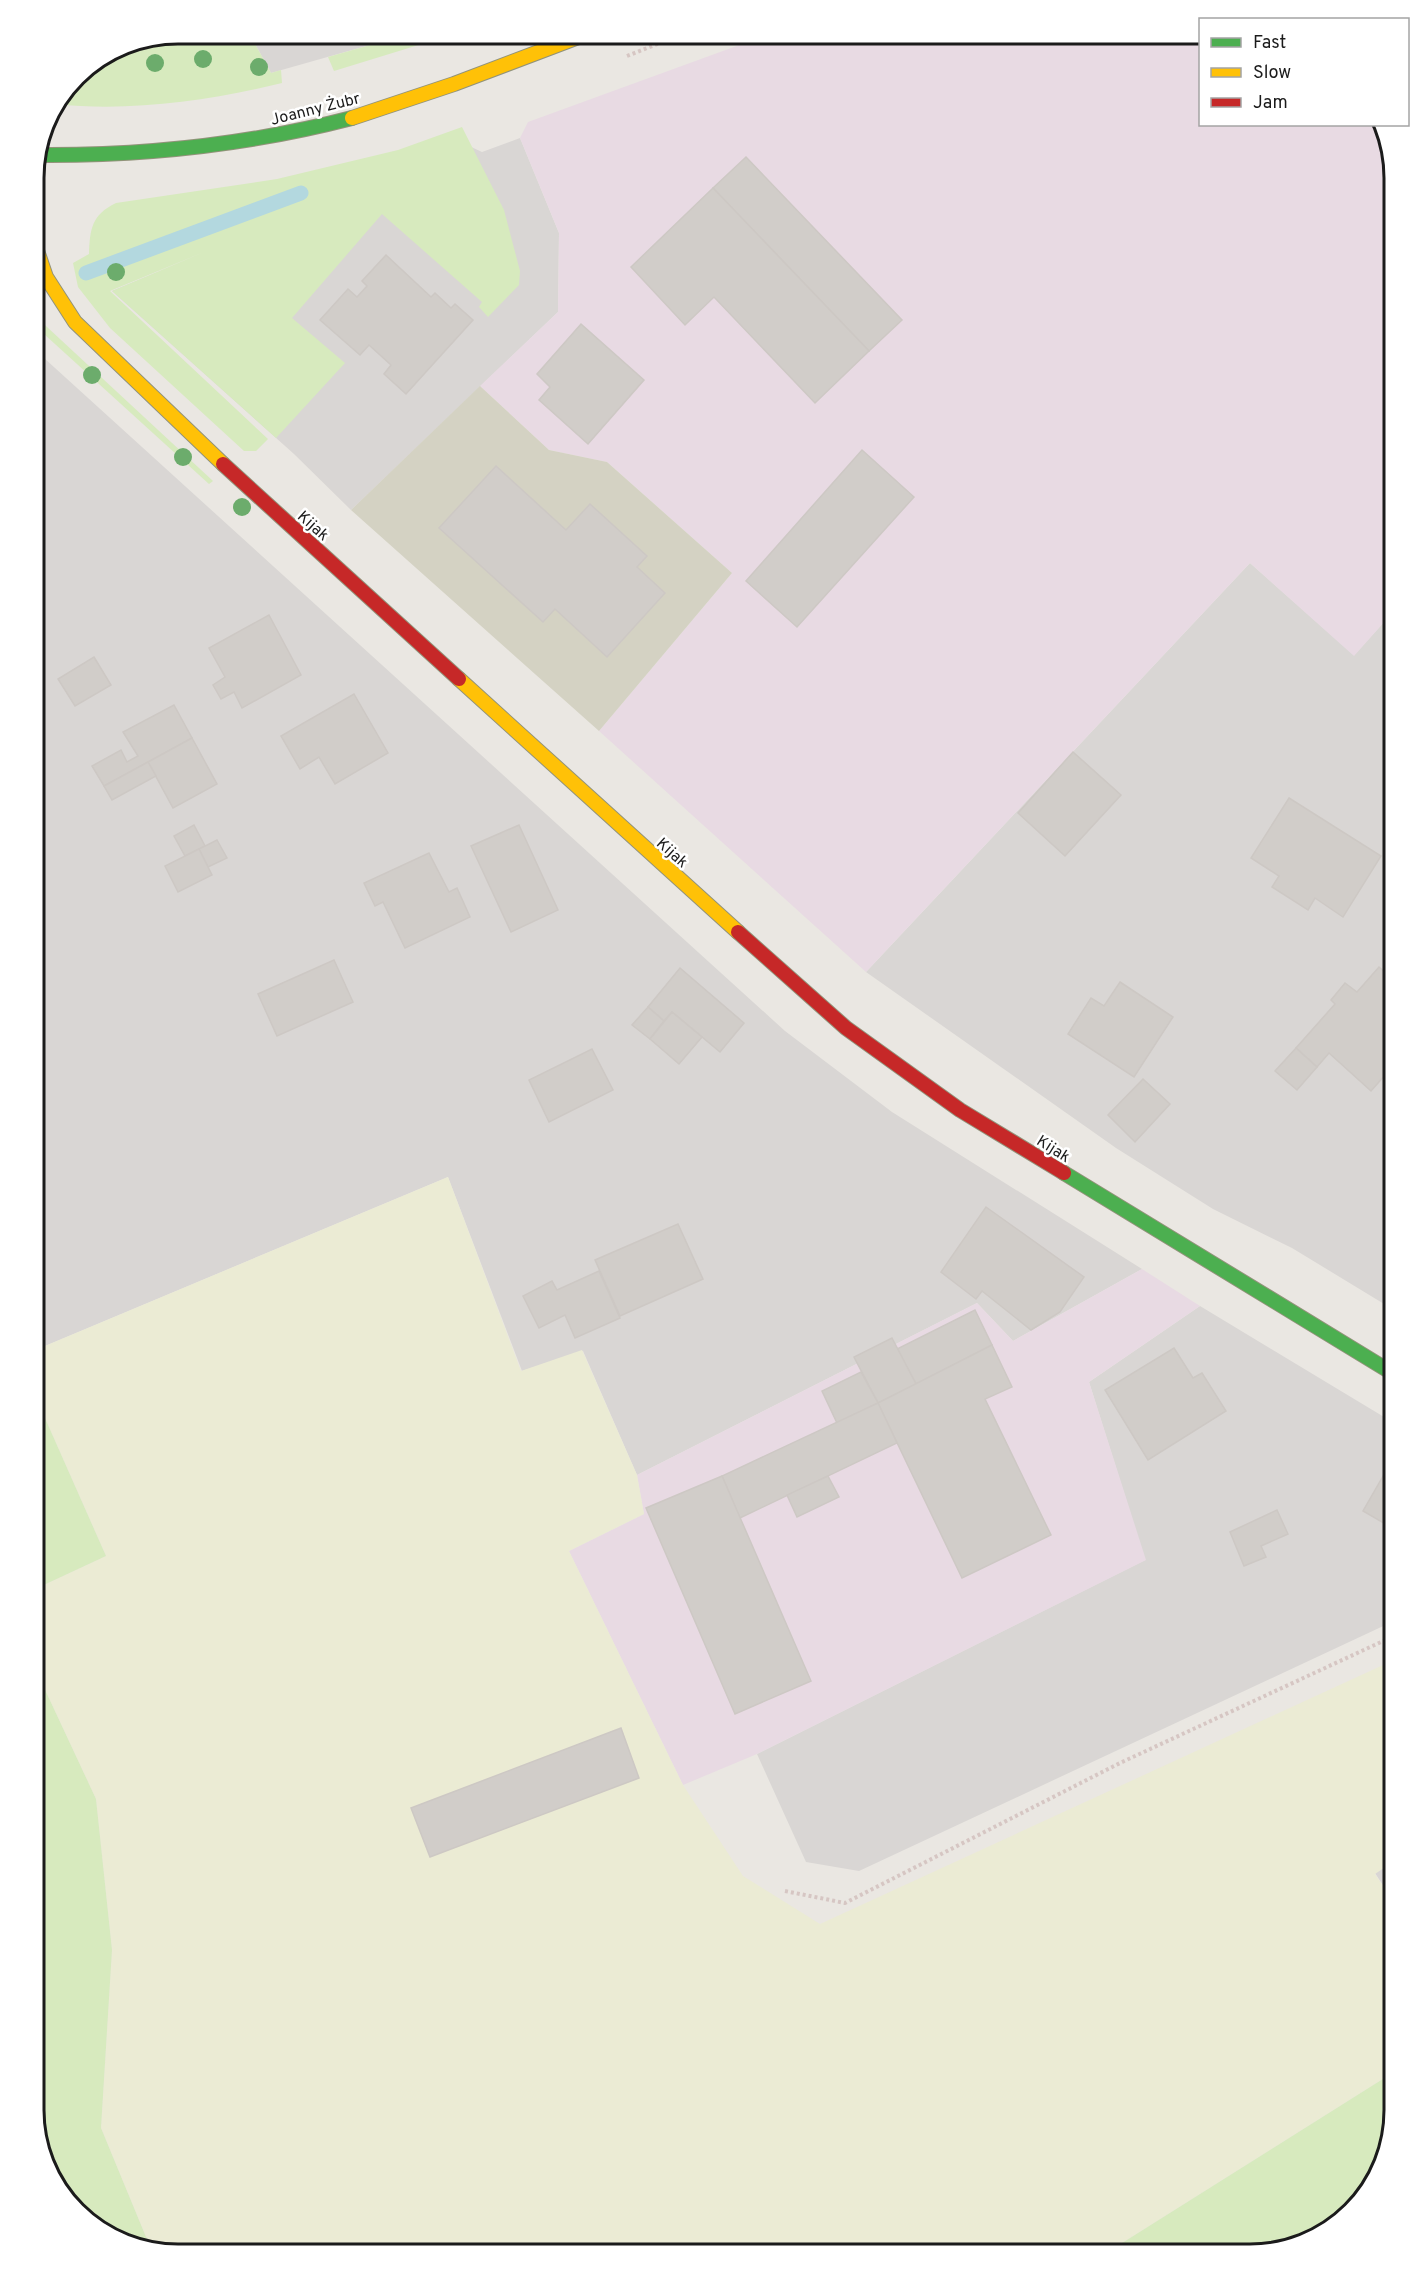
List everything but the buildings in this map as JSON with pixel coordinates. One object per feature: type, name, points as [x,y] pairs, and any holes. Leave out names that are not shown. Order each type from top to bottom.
[{"type":"street","name":"Joanny Żubr","points":[[46,155],[166,152],[244,141],[318,127],[393,104],[559,44]]},
{"type":"street","name":"Kijak","points":[[44,274],[67,314],[84,333],[272,510],[712,910],[846,1028],[960,1110],[1384,1368]]},
{"type":"path","points":[[785,1891],[845,1903],[1120,1763],[1384,1641]]},
{"type":"shaded area","points":[[255,44],[373,44],[271,73]]},
{"type":"shaded area","points":[[742,44],[1199,44],[1199,126],[1373,126],[1381,151],[1384,178],[1384,622],[1354,656],[1250,563],[866,972],[599,731],[732,573],[607,462],[549,450],[480,386],[558,312],[559,233],[520,138],[528,122]]},
{"type":"shaded area","points":[[520,138],[559,233],[558,312],[351,510],[294,454],[112,291],[467,145],[482,152]]},
{"type":"shaded area","points":[[44,358],[785,1031],[892,1112],[1142,1269],[1013,1341],[977,1303],[637,1475],[583,1351],[522,1371],[448,1177],[44,1346]]},
{"type":"shaded area","points":[[480,386],[549,450],[607,462],[732,573],[599,731],[351,510]]},
{"type":"shaded area","points":[[1250,563],[1354,655],[1384,622],[1384,1304],[1292,1248],[1213,1209],[1116,1148],[866,972]]},
{"type":"shaded area","points":[[1142,1269],[1200,1306],[1089,1382],[1146,1560],[757,1754],[683,1785],[569,1551],[644,1514],[637,1475],[977,1303],[1013,1341]]},
{"type":"shaded area","points":[[1200,1306],[1384,1417],[1384,1626],[859,1871],[806,1862],[757,1754],[1145,1560],[1089,1382]]},
{"type":"shaded area","points":[[1384,1867],[1384,1887],[1375,1873]]},
{"type":"green space","points":[[178,44],[255,44],[271,73],[281,70],[282,83],[227,95],[140,106],[65,105],[96,71],[118,57],[143,48]]},
{"type":"green space","points":[[374,44],[422,44],[334,71],[328,57]]},
{"type":"green space","points":[[462,127],[504,210],[520,271],[519,285],[488,317],[479,307],[482,302],[382,214],[292,318],[345,363],[276,438],[112,291],[204,252],[110,291],[268,439],[256,451],[244,451],[110,328],[78,287],[73,263],[89,254],[91,230],[97,218],[116,203],[277,179],[398,150]]},
{"type":"green space","points":[[44,324],[213,481],[209,484],[44,334]]},
{"type":"green space","points":[[448,1177],[521,1371],[582,1350],[637,1475],[644,1514],[569,1551],[683,1785],[743,1876],[820,1924],[1384,1665],[1384,1868],[1375,1874],[1384,1887],[1384,2078],[1120,2244],[169,2244],[151,2242],[146,2237],[101,2128],[112,1950],[96,1799],[44,1688],[44,1585],[106,1556],[44,1416],[44,1346]]},
{"type":"green space","points":[[44,1416],[106,1556],[44,1585]]},
{"type":"green space","points":[[44,1688],[96,1799],[112,1950],[101,2128],[146,2237],[151,2242],[118,2231],[103,2222],[77,2199],[57,2170],[46,2137],[44,2110]]},
{"type":"green space","points":[[1384,2078],[1382,2128],[1373,2162],[1356,2192],[1324,2222],[1301,2234],[1267,2243],[1120,2244]]},
{"type":"waterway","points":[[86,273],[301,193]]},
{"type":"traffic: fast","points":[[46,155],[156,151],[196,147],[274,135],[352,118]]},
{"type":"traffic: fast","points":[[1064,1173],[1384,1368]]},
{"type":"traffic: slow","points":[[352,118],[454,84],[560,44]]},
{"type":"traffic: slow","points":[[44,271],[75,322],[223,464]]},
{"type":"traffic: slow","points":[[459,679],[738,932]]},
{"type":"traffic: jam","points":[[223,464],[459,679]]},
{"type":"traffic: jam","points":[[738,932],[846,1028],[960,1110],[1064,1173]]}]
